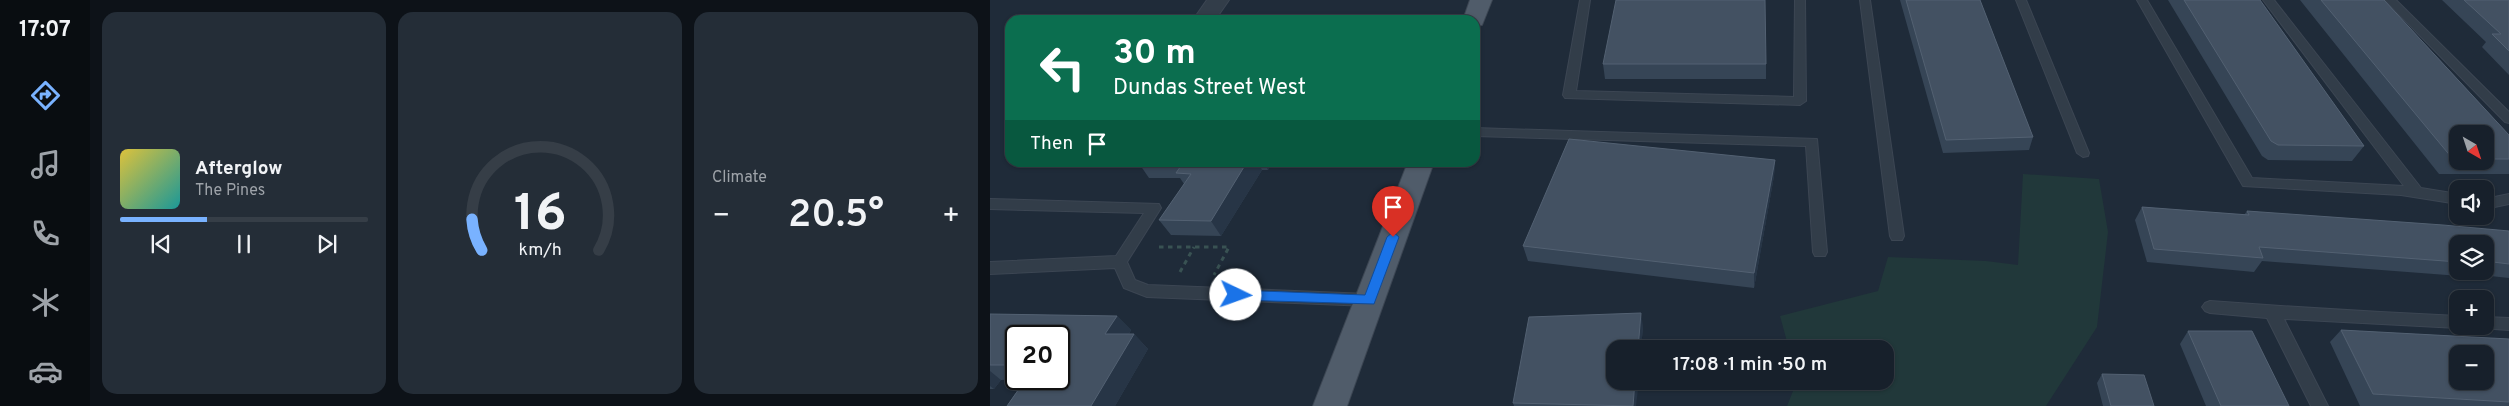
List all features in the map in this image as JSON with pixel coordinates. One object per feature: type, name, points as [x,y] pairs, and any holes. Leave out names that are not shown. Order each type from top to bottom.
[{"type":"main road","points":[[1476,15],[1481,0]]},
{"type":"main road","points":[[1330,406],[1419,167]]},
{"type":"street","points":[[1208,15],[1218,0]]},
{"type":"lane","points":[[1585,0],[1569,95],[1800,101],[1800,0]]},
{"type":"lane","points":[[1865,0],[1897,236]]},
{"type":"lane","points":[[2021,0],[2083,153]]},
{"type":"lane","points":[[2142,0],[2248,183],[2416,192],[2449,198]]},
{"type":"lane","points":[[2268,0],[2416,192]]},
{"type":"lane","points":[[2390,0],[2509,119]]},
{"type":"lane","points":[[1480,132],[1812,142],[1820,252]]},
{"type":"lane","points":[[2494,202],[2509,199]]},
{"type":"lane","points":[[990,204],[1154,208],[1120,262]]},
{"type":"lane","points":[[1120,262],[1129,284],[1147,291],[1370,300]]},
{"type":"lane","points":[[990,268],[1120,262]]},
{"type":"lane","points":[[2210,307],[2270,310],[2324,316],[2449,322]]},
{"type":"lane","points":[[2270,310],[2320,406]]},
{"type":"lane","points":[[2494,323],[2509,324]]},
{"type":"path","points":[[1167,292],[1195,246]]},
{"type":"path","points":[[1159,247],[1229,247],[1204,293]]},
{"type":"green space","points":[[2023,174],[2099,179],[2108,232],[2097,327],[2046,406],[1787,406],[1793,390],[1894,390],[1894,340],[1787,340],[1780,316],[1878,291],[1888,257],[1986,261],[2018,265]]},
{"type":"building","points":[[1616,0],[1765,0],[1766,64],[1603,64]]},
{"type":"building","points":[[1906,0],[1980,0],[2033,137],[1946,140]]},
{"type":"building","points":[[2184,0],[2260,0],[2364,146],[2278,145],[2271,141]]},
{"type":"building","points":[[2321,0],[2384,0],[2509,135],[2509,159],[2494,159],[2494,125],[2449,125],[2449,154]]},
{"type":"building","points":[[2464,0],[2509,0],[2509,51],[2492,34],[2501,34]]},
{"type":"building","points":[[1569,139],[1775,160],[1754,273],[1523,246]]},
{"type":"building","points":[[1180,167],[1244,167],[1211,221],[1159,220],[1191,174],[1176,173]]},
{"type":"building","points":[[2142,207],[2249,215],[2247,211],[2509,231],[2509,264],[2494,262],[2494,235],[2449,235],[2449,261],[2259,247],[2263,258],[2154,249]]},
{"type":"building","points":[[1641,313],[1639,340],[1606,340],[1606,390],[1634,390],[1633,406],[1513,403],[1529,317]]},
{"type":"building","points":[[990,314],[1117,316],[1105,334],[1134,334],[1091,406],[1007,406],[1018,390],[1070,390],[1070,325],[1005,325],[1005,365],[990,365]]},
{"type":"building","points":[[2341,330],[2509,339],[2509,402],[2373,394]]},
{"type":"building","points":[[2188,331],[2252,331],[2289,406],[2221,406]]},
{"type":"building","points":[[2102,374],[2144,375],[2154,406],[2111,406]]},
{"type":"route","points":[[1236,295],[1370,300],[1393,237]]}]
